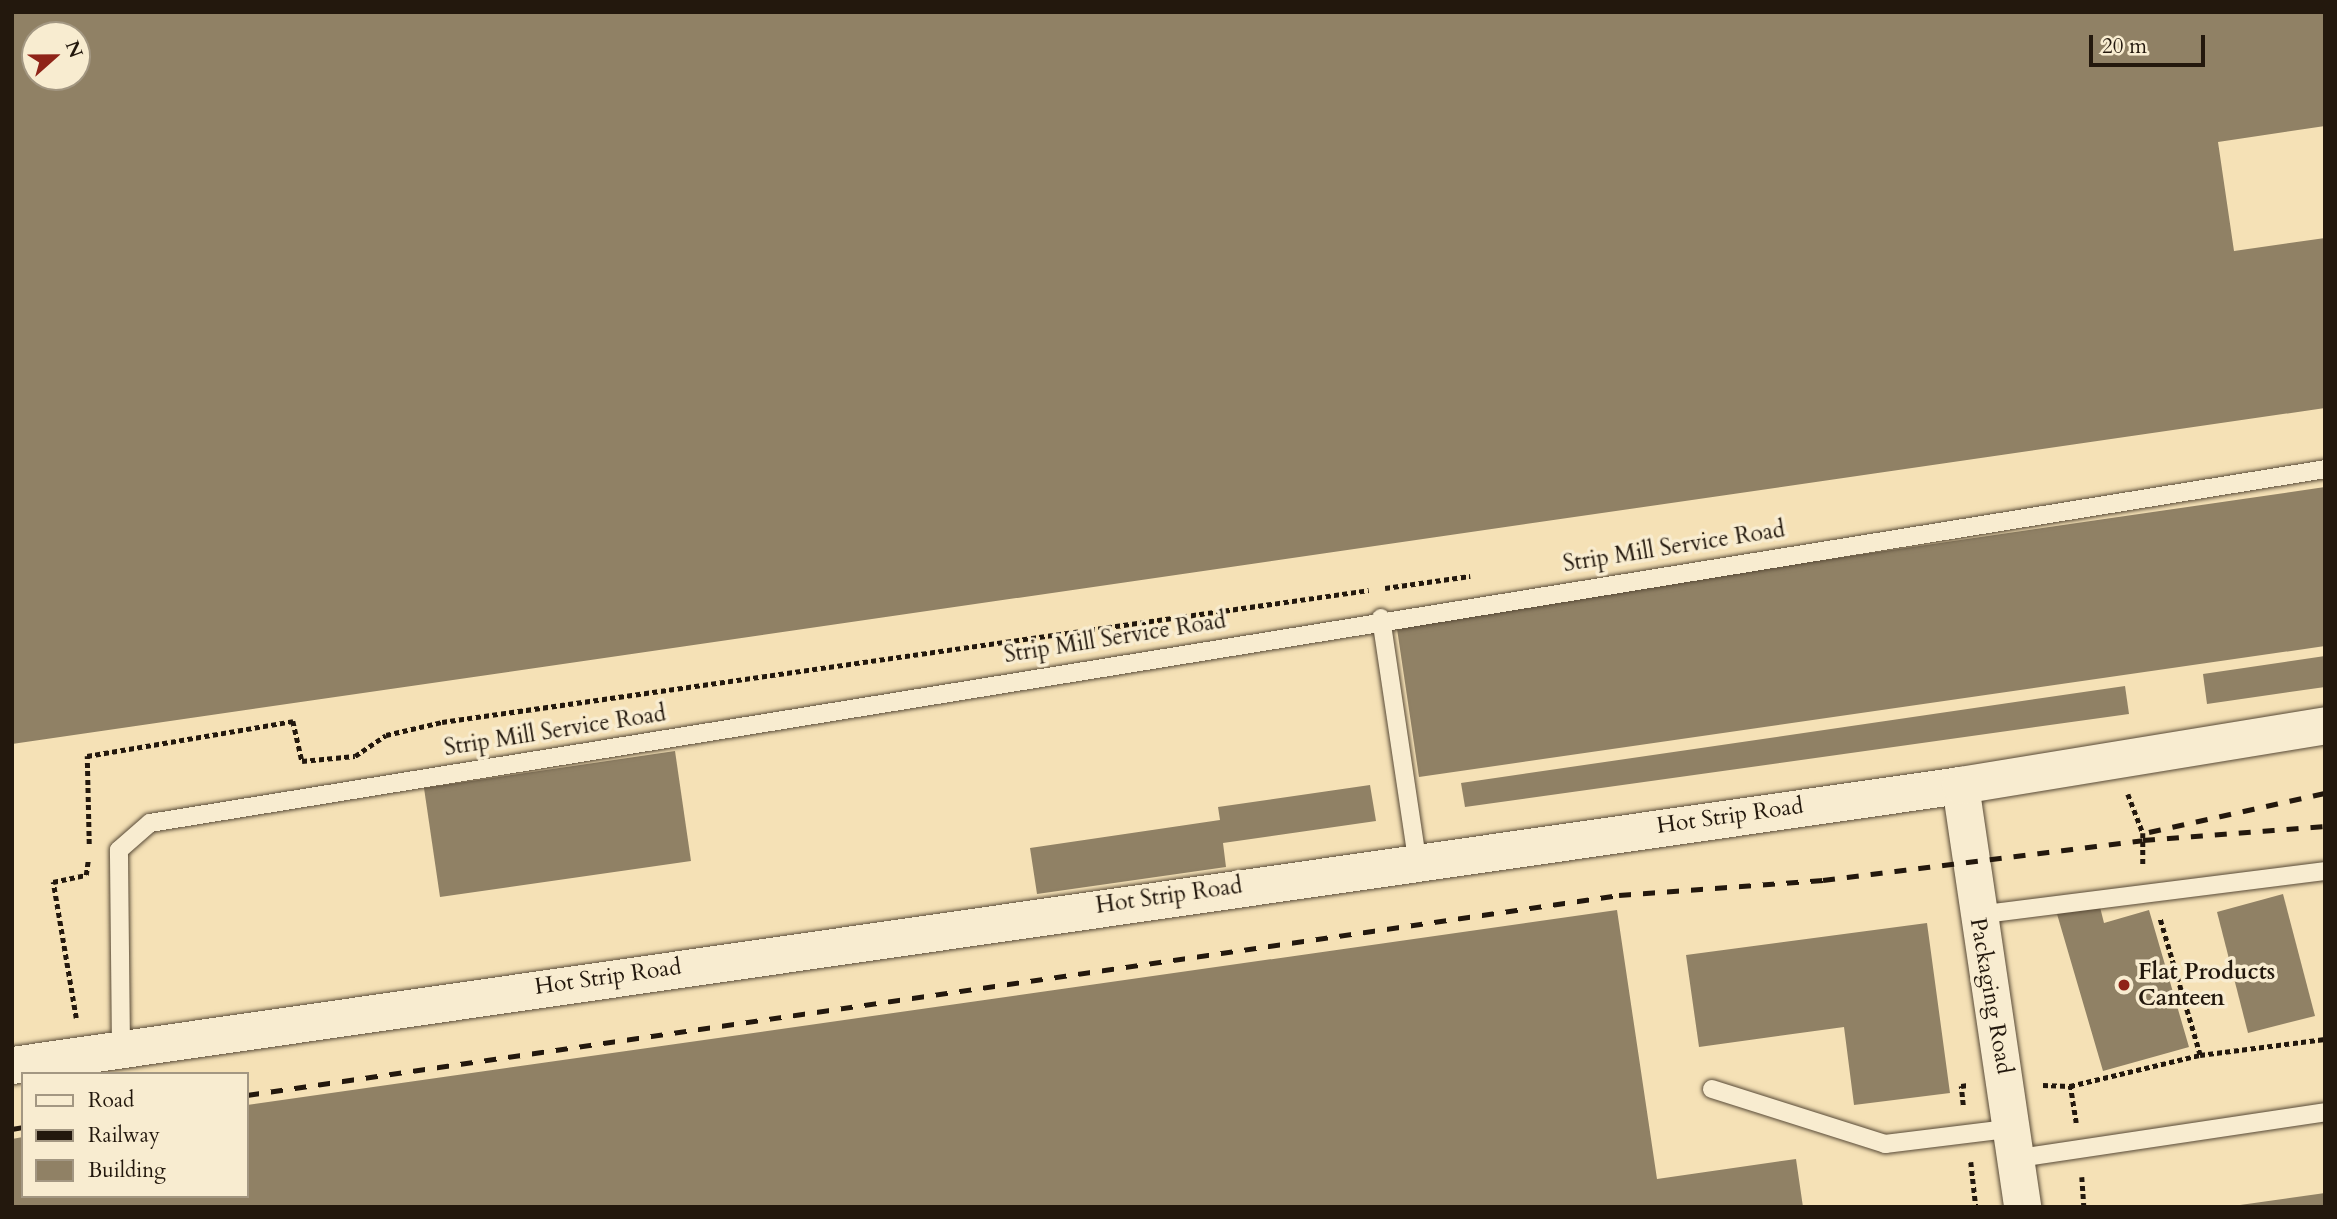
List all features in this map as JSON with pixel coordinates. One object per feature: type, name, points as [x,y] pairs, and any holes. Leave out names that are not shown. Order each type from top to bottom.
[{"type":"street","name":"Hot Strip Road","points":[[12,1065],[1417,859],[1960,785],[2325,725]]},
{"type":"street","name":"Packaging Road","points":[[1960,785],[1977,915],[2017,1143],[2022,1207]]},
{"type":"lane","name":"Strip Mill Service Road","points":[[121,1048],[119,850],[150,823],[1381,618],[2325,469]]},
{"type":"lane","points":[[1381,618],[1417,859]]},
{"type":"lane","points":[[1977,915],[2325,871]]},
{"type":"lane","points":[[1712,1089],[1885,1144],[2017,1143],[2080,1148],[2325,1112]]},
{"type":"path","points":[[1381,588],[1381,597]]},
{"type":"path","points":[[2124,757],[2129,805],[2143,833],[2143,893],[2161,922],[2200,1055]]},
{"type":"path","points":[[2084,1207],[2080,1148],[2070,1086],[2200,1055],[2325,1039]]},
{"type":"building","points":[[12,12],[2325,12],[2325,126],[2218,142],[2234,251],[2325,238],[2325,408],[12,744]]},
{"type":"building","points":[[2325,487],[2325,646],[1419,777],[1396,622]]},
{"type":"building","points":[[2325,656],[2325,687],[2207,704],[2203,674]]},
{"type":"building","points":[[2125,686],[2129,714],[1465,807],[1461,783]]},
{"type":"building","points":[[675,751],[691,861],[440,897],[424,788]]},
{"type":"building","points":[[1370,785],[1376,821],[1223,843],[1226,867],[1037,894],[1030,848],[1220,820],[1218,807]]},
{"type":"building","points":[[2283,894],[2315,1016],[2248,1033],[2217,912]]},
{"type":"building","name":"Flat Products Canteen","points":[[2099,903],[2104,923],[2149,910],[2189,1047],[2103,1071],[2057,914]]},
{"type":"building","points":[[1617,910],[1657,1179],[1796,1159],[1803,1207],[12,1207],[12,1139],[21,1137],[21,1198],[248,1198],[248,1105]]},
{"type":"building","points":[[1927,923],[1950,1093],[1854,1105],[1844,1027],[1699,1047],[1686,955]]},
{"type":"building","points":[[2325,1193],[2325,1207],[2240,1207],[2240,1205]]},
{"type":"railway","points":[[2149,832],[2325,793]]},
{"type":"railway","points":[[248,1095],[1619,895],[1823,880],[2143,840],[2325,826]]},
{"type":"railway","points":[[12,1129],[21,1127]]},
{"type":"place","name":"Flat Products Canteen","points":[[2124,985]]}]
